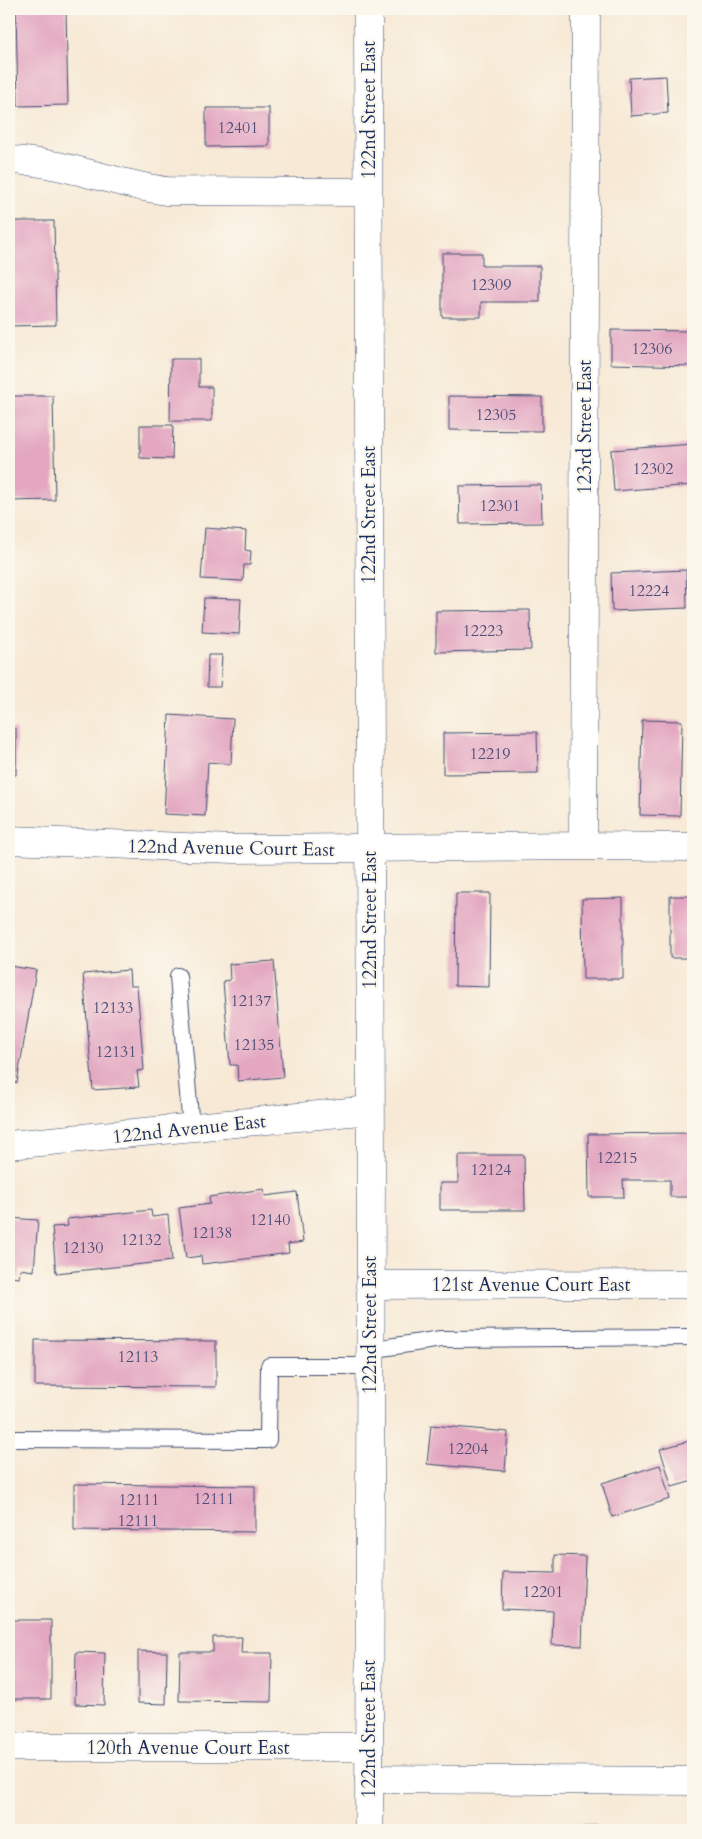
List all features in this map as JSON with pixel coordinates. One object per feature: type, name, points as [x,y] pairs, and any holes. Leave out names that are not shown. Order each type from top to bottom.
[{"type":"street","name":"122nd Street East","points":[[368,9],[369,1830]]},
{"type":"street","name":"123rd Street East","points":[[583,846],[586,9]]},
{"type":"street","points":[[9,160],[34,160],[139,187],[167,191],[368,192]]},
{"type":"street","name":"122nd Avenue Court East","points":[[9,840],[234,849],[368,850],[583,846],[693,847]]},
{"type":"street","name":"122nd Avenue East","points":[[9,1145],[370,1110]]},
{"type":"street","name":"121st Avenue Court East","points":[[370,1284],[693,1284]]},
{"type":"street","name":"120th Avenue Court East","points":[[9,1747],[368,1747]]},
{"type":"street","points":[[369,1779],[693,1781]]},
{"type":"lane","points":[[178,976],[191,1128]]},
{"type":"lane","points":[[9,1439],[268,1440],[269,1366],[369,1358],[441,1338],[693,1337]]},
{"type":"green space","points":[[563,1825],[595,1825],[599,1830],[566,1830]]},
{"type":"building","points":[[16,9],[66,9],[68,105],[18,106]]},
{"type":"building","points":[[666,76],[668,113],[631,116],[629,78]]},
{"type":"building","points":[[10,97],[11,127],[9,127]]},
{"type":"building","points":[[206,108],[269,108],[269,146],[206,147]]},
{"type":"building","points":[[9,221],[54,221],[56,325],[9,326]]},
{"type":"building","points":[[442,253],[482,253],[482,266],[540,266],[540,302],[481,302],[481,317],[442,317]]},
{"type":"building","points":[[611,330],[693,331],[693,366],[611,364]]},
{"type":"building","points":[[171,359],[199,359],[199,387],[212,387],[212,421],[170,421]]},
{"type":"building","points":[[9,396],[53,396],[55,500],[9,501]]},
{"type":"building","points":[[449,396],[542,397],[542,431],[449,430]]},
{"type":"building","points":[[140,425],[173,425],[172,459],[140,458]]},
{"type":"building","points":[[693,444],[693,485],[614,491],[611,450]]},
{"type":"building","points":[[541,485],[542,523],[460,524],[459,486]]},
{"type":"building","points":[[205,528],[246,531],[245,550],[251,551],[250,565],[244,565],[243,581],[201,579]]},
{"type":"building","points":[[686,570],[687,608],[612,611],[611,573]]},
{"type":"building","points":[[204,598],[241,599],[239,634],[202,632]]},
{"type":"building","points":[[530,610],[531,650],[436,652],[436,611]]},
{"type":"building","points":[[208,655],[222,655],[220,687],[207,687]]},
{"type":"building","points":[[169,715],[233,719],[231,764],[208,762],[205,816],[164,814]]},
{"type":"building","points":[[642,720],[682,721],[680,816],[640,815]]},
{"type":"building","points":[[9,729],[16,729],[16,775],[9,775]]},
{"type":"building","points":[[537,732],[538,773],[443,774],[443,733]]},
{"type":"building","points":[[456,893],[490,893],[489,987],[455,986]]},
{"type":"building","points":[[670,896],[693,896],[693,958],[670,958]]},
{"type":"building","points":[[623,898],[623,979],[583,979],[582,899]]},
{"type":"building","points":[[274,961],[283,1077],[238,1081],[237,1065],[230,1065],[223,981],[230,980],[229,964]]},
{"type":"building","points":[[9,966],[36,970],[17,1083],[9,1081]]},
{"type":"building","points":[[129,970],[130,986],[137,986],[144,1070],[137,1071],[139,1087],[93,1090],[83,974]]},
{"type":"building","points":[[693,1133],[693,1197],[670,1197],[670,1180],[623,1180],[624,1197],[589,1197],[588,1134]]},
{"type":"building","points":[[458,1155],[524,1155],[525,1210],[440,1210],[440,1183],[458,1183]]},
{"type":"building","points":[[264,1189],[265,1196],[297,1192],[303,1242],[288,1244],[289,1253],[202,1264],[201,1256],[186,1258],[179,1208],[210,1204],[209,1197]]},
{"type":"building","points":[[151,1210],[152,1217],[168,1215],[172,1261],[56,1273],[52,1227],[68,1226],[67,1219]]},
{"type":"building","points":[[9,1218],[38,1220],[34,1271],[20,1269],[19,1278],[9,1277]]},
{"type":"building","points":[[35,1340],[216,1341],[216,1387],[35,1386]]},
{"type":"building","points":[[431,1425],[508,1432],[505,1471],[427,1464]]},
{"type":"building","points":[[693,1440],[693,1481],[672,1487],[660,1449]]},
{"type":"building","points":[[660,1465],[670,1499],[612,1517],[602,1483]]},
{"type":"building","points":[[74,1484],[255,1486],[255,1532],[74,1530]]},
{"type":"building","points":[[555,1555],[585,1556],[582,1646],[552,1645],[553,1611],[502,1609],[503,1572],[555,1573]]},
{"type":"building","points":[[9,1620],[51,1620],[51,1699],[9,1699]]},
{"type":"building","points":[[213,1637],[242,1637],[241,1653],[272,1653],[271,1702],[179,1701],[180,1652],[213,1652]]},
{"type":"building","points":[[138,1651],[167,1652],[166,1704],[138,1703]]},
{"type":"building","points":[[76,1652],[105,1653],[104,1705],[75,1704]]}]
